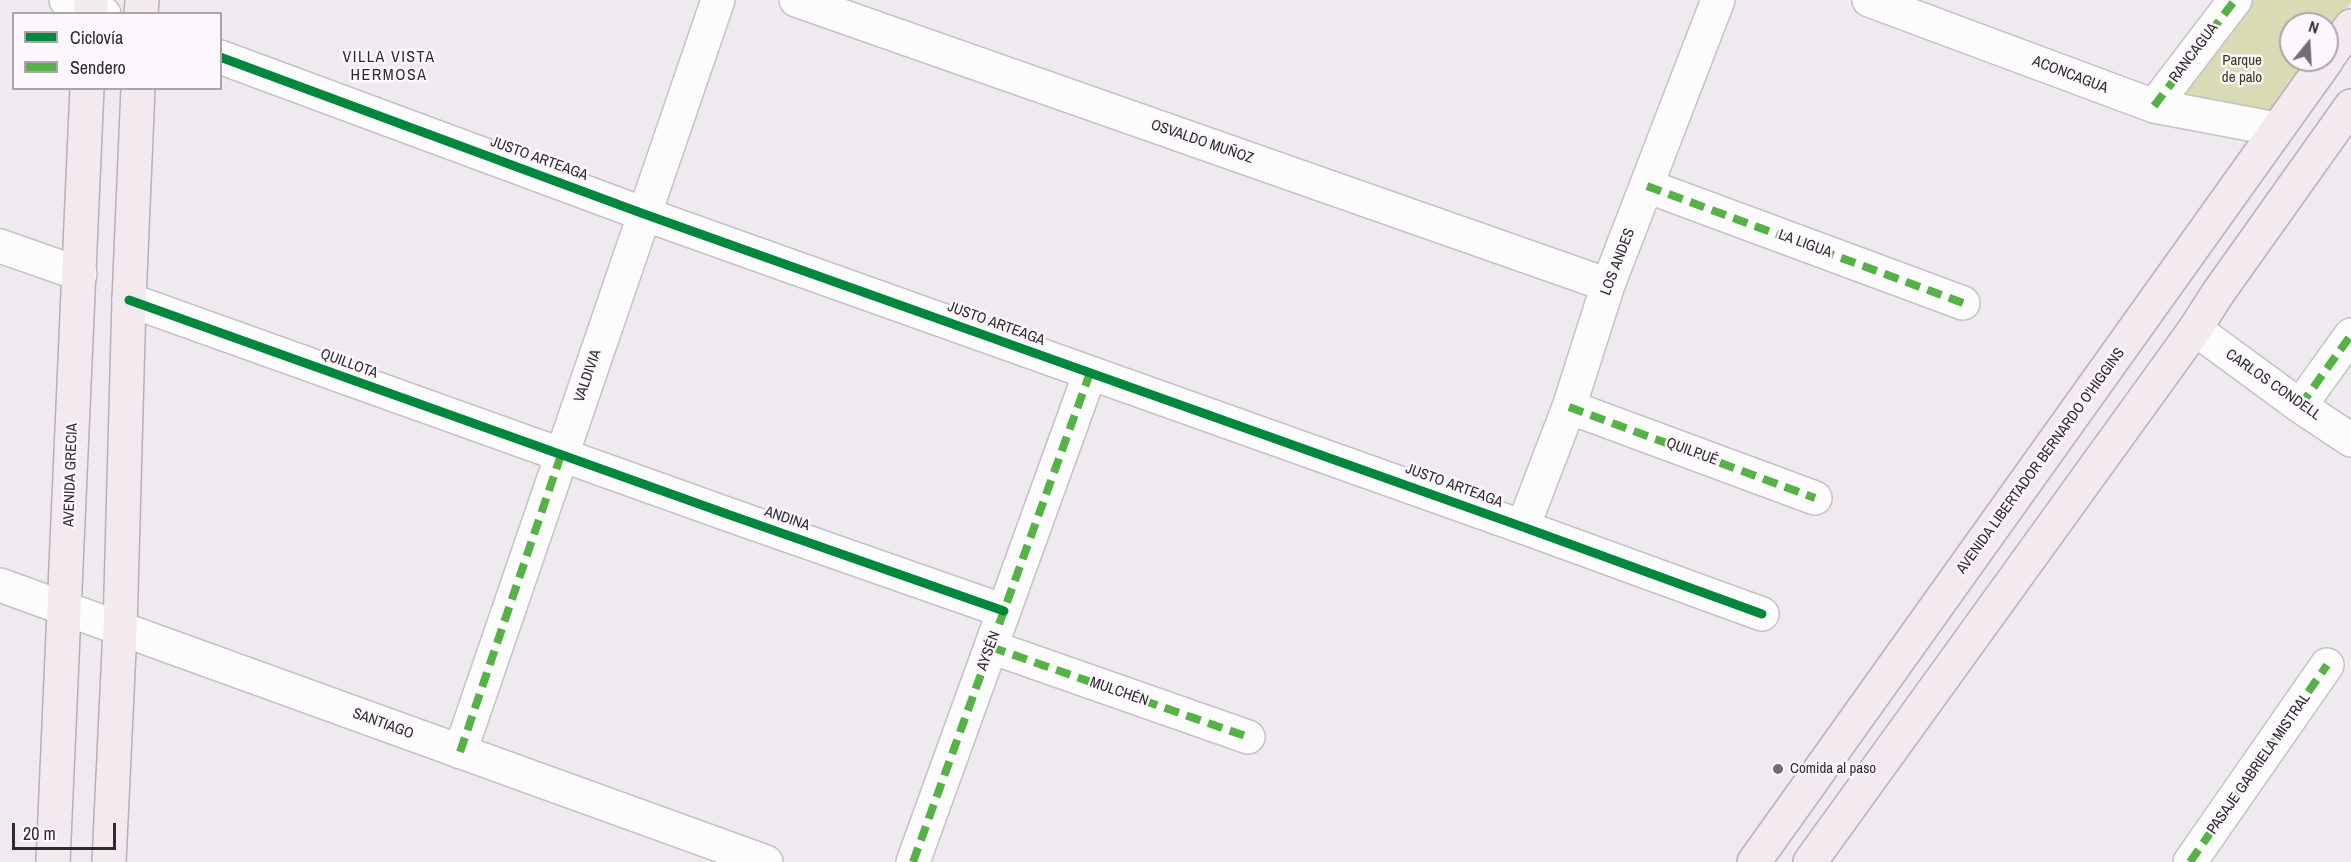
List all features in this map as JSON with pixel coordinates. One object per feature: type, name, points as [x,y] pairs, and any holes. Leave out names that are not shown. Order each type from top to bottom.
[{"type":"main road","name":"AVENIDA LIBERTADOR BERNARDO O'HIGGINS","points":[[2339,43],[2351,26]]},
{"type":"main road","name":"AVENIDA LIBERTADOR BERNARDO O'HIGGINS","points":[[1754,862],[2318,72]]},
{"type":"main road","name":"AVENIDA GRECIA","points":[[54,862],[87,90]]},
{"type":"main road","points":[[109,862],[120,629],[129,300],[138,90]]},
{"type":"main road","points":[[1810,862],[2195,329],[2351,106]]},
{"type":"street","name":"VALDIVIA","points":[[460,752],[718,0]]},
{"type":"street","name":"OSVALDO MUÑOZ","points":[[796,0],[1608,285]]},
{"type":"street","name":"LOS ANDES","points":[[1523,527],[1569,406],[1608,285],[1718,0]]},
{"type":"street","name":"ACONCAGUA","points":[[1869,0],[2154,106],[2277,129]]},
{"type":"street","name":"RANCAGUA","points":[[2154,106],[2235,0]]},
{"type":"street","name":"JUSTO ARTEAGA","points":[[222,58],[644,214],[1762,614]]},
{"type":"street","name":"LA LIGUA","points":[[1647,186],[1963,303]]},
{"type":"street","points":[[0,246],[80,274]]},
{"type":"street","name":"QUILLOTA","points":[[129,300],[561,454]]},
{"type":"street","name":"CARLOS CONDELL","points":[[2195,329],[2300,406],[2351,440]]},
{"type":"street","points":[[2300,406],[2351,335]]},
{"type":"street","name":"AYSÉN","points":[[913,862],[1090,373]]},
{"type":"street","name":"QUILPUÉ","points":[[1569,406],[1815,498]]},
{"type":"street","name":"ANDINA","points":[[561,454],[1004,611]]},
{"type":"street","name":"SANTIAGO","points":[[0,585],[766,862]]},
{"type":"street","name":"MULCHÉN","points":[[991,647],[1248,738]]},
{"type":"street","name":"PASAJE GABRIELA MISTRAL","points":[[2190,862],[2327,665]]},
{"type":"green space","name":"Parque de palo","points":[[2235,0],[2351,0],[2339,19],[2339,12],[2279,12],[2279,72],[2299,72],[2260,125],[2154,106]]},
{"type":"marked path","points":[[2154,106],[2235,0]]},
{"type":"marked path","points":[[1647,186],[1963,303]]},
{"type":"marked path","points":[[2300,406],[2351,335]]},
{"type":"marked path","points":[[913,862],[1090,373]]},
{"type":"marked path","points":[[1569,407],[1815,498]]},
{"type":"marked path","points":[[460,752],[561,455]]},
{"type":"marked path","points":[[991,647],[1248,737]]},
{"type":"marked path","points":[[2190,862],[2327,665]]},
{"type":"cycle path","points":[[222,58],[644,214],[1762,614]]},
{"type":"cycle path","points":[[129,300],[1004,611]]},
{"type":"place","name":"Comida al paso","points":[[1778,769]]},
{"type":"district","name":"VILLA VISTA HERMOSA","points":[[389,67]]}]
